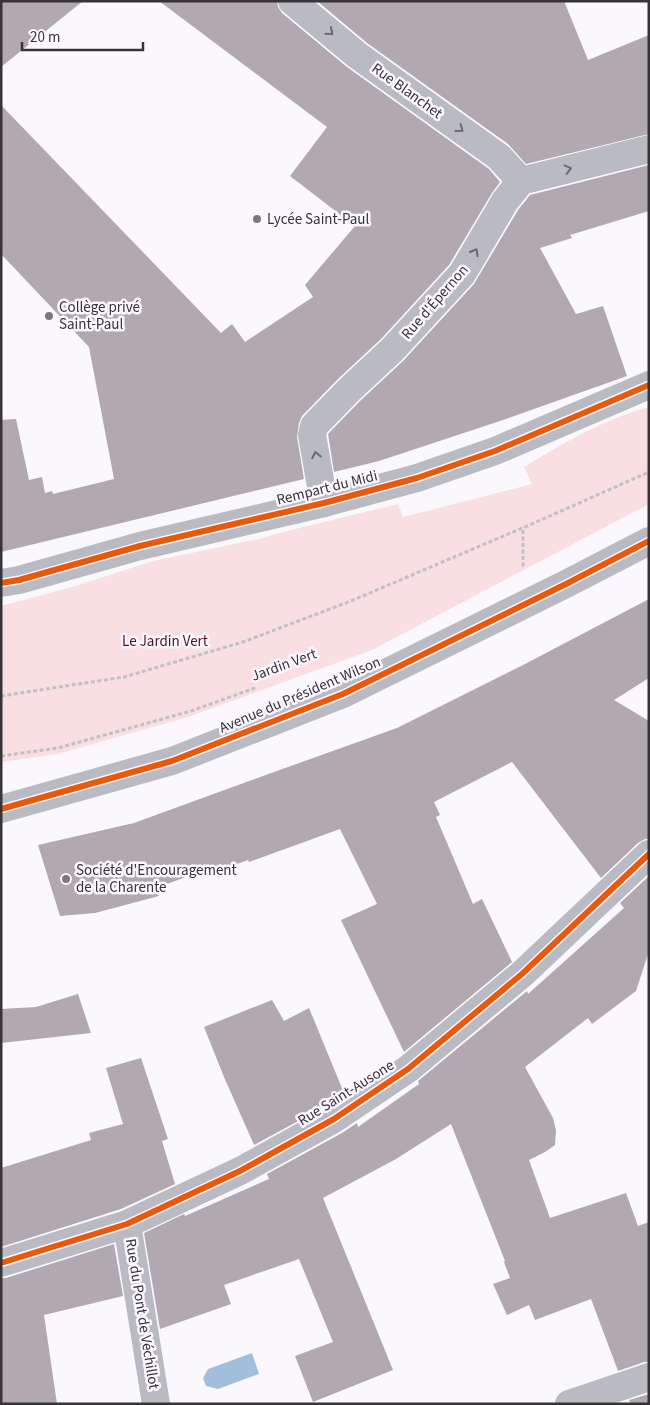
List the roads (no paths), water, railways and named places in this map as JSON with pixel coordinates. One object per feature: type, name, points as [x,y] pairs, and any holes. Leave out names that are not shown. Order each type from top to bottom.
[{"type":"street","name":"Rue Blanchet","points":[[292,1],[357,55],[499,157],[521,181]]},
{"type":"street","points":[[521,181],[649,149]]},
{"type":"street","name":"Rue d'Épernon","points":[[324,503],[312,435],[314,426],[392,350],[462,274],[505,201],[521,181]]},
{"type":"street","name":"Rempart du Midi","points":[[1,583],[19,580],[140,546],[324,503],[417,478],[495,452],[649,385]]},
{"type":"street","name":"Avenue du Président Wilson","points":[[1,809],[172,761],[343,694],[649,541]]},
{"type":"street","name":"Rue Saint-Ausone","points":[[1,1263],[127,1224],[240,1171],[334,1119],[408,1069],[522,974],[649,854]]},
{"type":"street","name":"Rue du Pont de Véchillot","points":[[127,1224],[156,1404]]},
{"type":"street","points":[[569,1404],[649,1377]]},
{"type":"water","points":[[252,1353],[259,1374],[218,1389],[206,1386],[203,1378],[208,1369]]},
{"type":"place","name":"Lycée Saint-Paul","points":[[257,219]]},
{"type":"place","name":"Collège privé Saint-Paul","points":[[49,316]]},
{"type":"place","name":"Société d'Encouragement de la Charente","points":[[66,879]]},
{"type":"park label","name":"Le Jardin Vert","points":[[165,641]]}]
